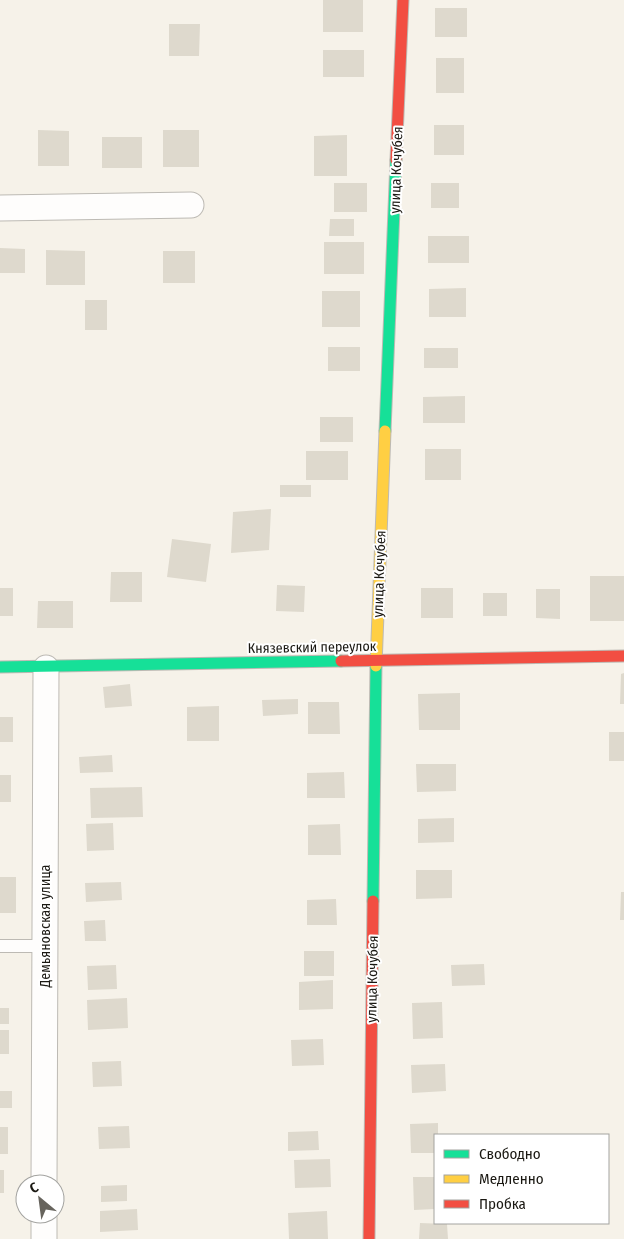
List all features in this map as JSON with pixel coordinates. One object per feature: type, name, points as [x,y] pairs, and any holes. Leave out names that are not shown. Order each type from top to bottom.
[{"type":"street","name":"улица Кочубея","points":[[369,1239],[376,661],[403,0]]},
{"type":"street","points":[[0,208],[191,205]]},
{"type":"street","name":"Князевский переулок","points":[[0,668],[624,656]]},
{"type":"street","name":"Демьяновская улица","points":[[44,1174],[46,668]]},
{"type":"street","points":[[44,1224],[44,1239]]},
{"type":"lane","points":[[0,946],[45,946]]},
{"type":"building","points":[[323,0],[363,0],[363,32],[323,32]]},
{"type":"building","points":[[435,8],[467,8],[467,37],[435,37]]},
{"type":"building","points":[[169,24],[200,24],[199,56],[169,56]]},
{"type":"building","points":[[323,50],[364,50],[364,77],[323,77]]},
{"type":"building","points":[[436,58],[464,58],[464,93],[436,93]]},
{"type":"building","points":[[434,125],[464,125],[464,155],[434,155]]},
{"type":"building","points":[[38,130],[69,131],[69,166],[38,166]]},
{"type":"building","points":[[163,130],[199,130],[199,167],[163,167]]},
{"type":"building","points":[[347,135],[347,176],[314,176],[314,136]]},
{"type":"building","points":[[102,137],[142,137],[142,168],[102,168]]},
{"type":"building","points":[[334,183],[367,183],[367,212],[334,212]]},
{"type":"building","points":[[431,183],[459,183],[459,208],[431,208]]},
{"type":"building","points":[[330,219],[354,219],[354,236],[329,236]]},
{"type":"building","points":[[428,236],[469,236],[469,263],[428,263]]},
{"type":"building","points":[[324,242],[364,242],[364,274],[324,274]]},
{"type":"building","points":[[0,248],[25,249],[25,273],[0,273]]},
{"type":"building","points":[[46,250],[85,251],[85,285],[46,285]]},
{"type":"building","points":[[163,251],[195,251],[195,283],[163,283]]},
{"type":"building","points":[[466,288],[466,317],[429,317],[429,289]]},
{"type":"building","points":[[322,291],[360,291],[360,327],[322,327]]},
{"type":"building","points":[[85,300],[107,300],[107,330],[85,330]]},
{"type":"building","points":[[328,347],[360,347],[360,371],[328,371]]},
{"type":"building","points":[[424,348],[458,348],[458,368],[424,368]]},
{"type":"building","points":[[465,396],[465,423],[423,423],[423,397]]},
{"type":"building","points":[[320,417],[353,417],[353,442],[320,442]]},
{"type":"building","points":[[425,449],[461,449],[461,480],[425,480]]},
{"type":"building","points":[[306,451],[348,451],[348,480],[306,480]]},
{"type":"building","points":[[280,485],[311,485],[311,497],[280,497]]},
{"type":"building","points":[[271,509],[269,550],[231,553],[233,512]]},
{"type":"building","points":[[172,539],[211,544],[206,582],[167,577]]},
{"type":"building","points":[[111,572],[142,572],[142,602],[110,602]]},
{"type":"building","points":[[590,576],[624,576],[624,621],[590,621]]},
{"type":"building","points":[[277,585],[305,586],[304,612],[276,611]]},
{"type":"building","points":[[0,588],[13,588],[13,616],[0,616]]},
{"type":"building","points":[[421,588],[453,588],[453,618],[421,618]]},
{"type":"building","points":[[536,589],[560,589],[560,619],[536,618]]},
{"type":"building","points":[[483,593],[507,593],[507,616],[483,616]]},
{"type":"building","points":[[38,601],[73,601],[73,628],[37,628]]},
{"type":"building","points":[[624,673],[624,704],[620,704],[621,674]]},
{"type":"building","points":[[130,684],[132,706],[105,708],[103,687]]},
{"type":"building","points":[[460,693],[460,730],[419,730],[418,694]]},
{"type":"building","points":[[298,699],[298,714],[263,716],[262,700]]},
{"type":"building","points":[[308,702],[339,702],[340,734],[308,734]]},
{"type":"building","points":[[219,706],[219,741],[187,741],[187,707]]},
{"type":"building","points":[[0,717],[13,717],[13,742],[0,742]]},
{"type":"building","points":[[609,732],[624,732],[624,761],[609,761]]},
{"type":"building","points":[[112,755],[113,772],[80,773],[79,757]]},
{"type":"building","points":[[416,764],[456,764],[456,791],[417,792]]},
{"type":"building","points":[[344,772],[345,798],[307,798],[307,773]]},
{"type":"building","points":[[0,775],[11,775],[11,802],[0,802]]},
{"type":"building","points":[[142,787],[143,817],[91,818],[90,788]]},
{"type":"building","points":[[454,818],[454,842],[418,843],[418,819]]},
{"type":"building","points":[[113,823],[114,850],[87,851],[86,824]]},
{"type":"building","points":[[340,824],[341,855],[308,855],[308,825]]},
{"type":"building","points":[[416,870],[452,870],[452,898],[416,899]]},
{"type":"building","points":[[0,877],[16,877],[16,913],[0,913]]},
{"type":"building","points":[[121,882],[122,900],[86,902],[85,883]]},
{"type":"building","points":[[621,892],[624,892],[624,920],[620,920]]},
{"type":"building","points":[[336,899],[337,925],[307,925],[307,900]]},
{"type":"building","points":[[105,920],[106,941],[85,941],[84,921]]},
{"type":"building","points":[[304,951],[334,951],[334,976],[304,976]]},
{"type":"building","points":[[484,964],[485,985],[452,986],[451,965]]},
{"type":"building","points":[[116,965],[117,989],[88,990],[87,966]]},
{"type":"building","points":[[333,980],[333,1009],[299,1010],[299,982]]},
{"type":"building","points":[[127,998],[128,1028],[88,1030],[87,1000]]},
{"type":"building","points":[[442,1002],[443,1038],[413,1039],[412,1003]]},
{"type":"building","points":[[0,1008],[9,1008],[9,1024],[0,1024]]},
{"type":"building","points":[[0,1030],[9,1030],[9,1054],[0,1054]]},
{"type":"building","points":[[323,1039],[324,1065],[292,1066],[291,1040]]},
{"type":"building","points":[[121,1061],[122,1086],[93,1087],[92,1062]]},
{"type":"building","points":[[445,1064],[446,1091],[412,1093],[411,1065]]},
{"type":"building","points":[[0,1091],[12,1091],[12,1108],[0,1108]]},
{"type":"building","points":[[438,1123],[438,1134],[434,1134],[434,1153],[411,1153],[410,1124]]},
{"type":"building","points":[[129,1126],[130,1148],[99,1149],[98,1127]]},
{"type":"building","points":[[0,1127],[8,1127],[8,1154],[0,1154]]},
{"type":"building","points":[[318,1131],[319,1150],[288,1151],[288,1132]]},
{"type":"building","points":[[330,1159],[331,1187],[295,1188],[294,1160]]},
{"type":"building","points":[[0,1170],[4,1170],[4,1193],[0,1193]]},
{"type":"building","points":[[413,1177],[434,1177],[434,1209],[414,1210]]},
{"type":"building","points":[[127,1185],[127,1201],[101,1202],[101,1186]]},
{"type":"building","points":[[137,1209],[138,1230],[100,1232],[100,1211]]},
{"type":"building","points":[[327,1211],[328,1239],[289,1239],[288,1213]]},
{"type":"building","points":[[420,1223],[447,1224],[448,1239],[419,1239]]},
{"type":"traffic: fast","points":[[385,431],[396,160]]},
{"type":"traffic: fast","points":[[0,667],[341,661]]},
{"type":"traffic: fast","points":[[373,901],[376,666]]},
{"type":"traffic: slow","points":[[376,666],[385,431]]},
{"type":"traffic: jam","points":[[396,160],[403,0]]},
{"type":"traffic: jam","points":[[341,661],[624,656]]},
{"type":"traffic: jam","points":[[369,1239],[373,901]]}]
